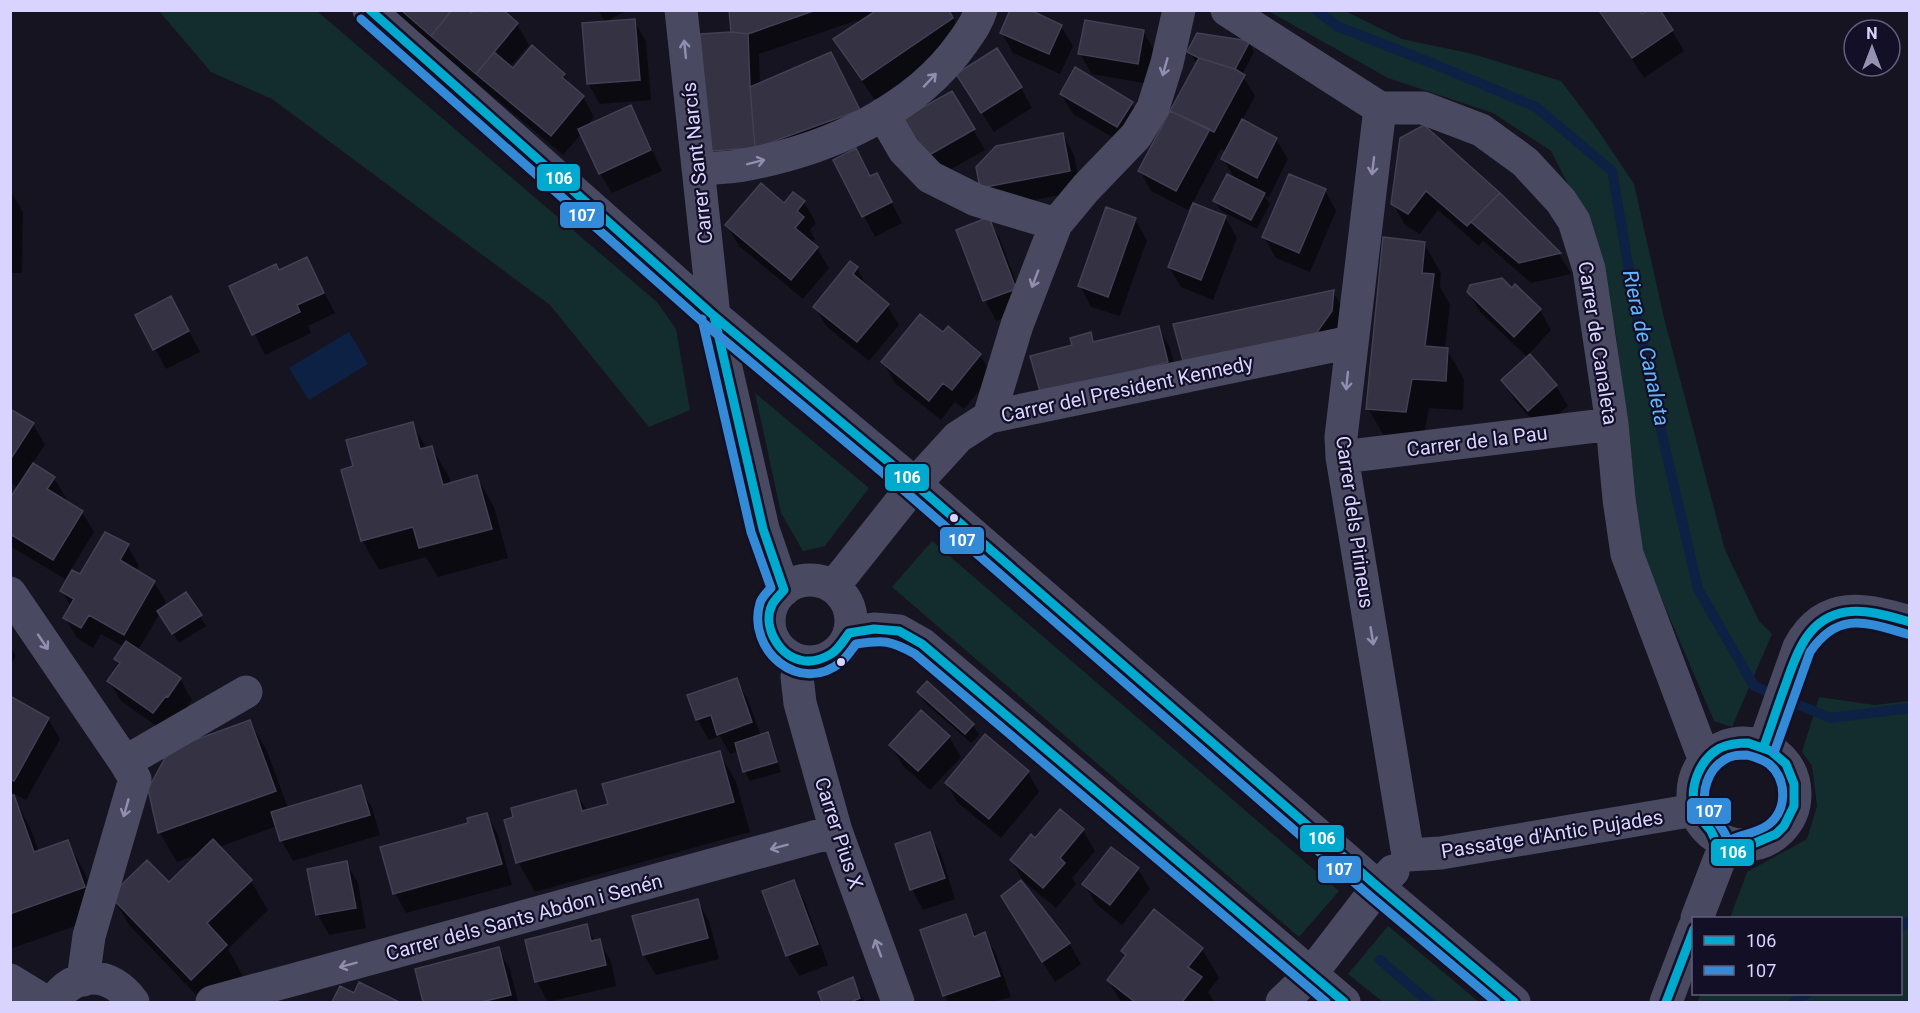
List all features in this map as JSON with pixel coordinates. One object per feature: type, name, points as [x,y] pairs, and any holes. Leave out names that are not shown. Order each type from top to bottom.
[{"type":"street","points":[[369,10],[714,316],[915,484],[1378,887],[1514,1002]]},
{"type":"street","name":"Carrer Sant Narcís","points":[[681,10],[714,316]]},
{"type":"street","points":[[698,169],[747,165],[808,149],[844,135],[883,114],[922,88],[955,54],[977,22],[981,10]]},
{"type":"street","points":[[989,417],[1017,325],[1056,224],[1086,188],[1136,136],[1153,108],[1167,63],[1179,10]]},
{"type":"street","points":[[1227,10],[1380,108]]},
{"type":"street","name":"Carrer dels Pirineus","points":[[1380,108],[1341,437],[1342,457],[1408,855]]},
{"type":"street","name":"Carrer de Canaleta","points":[[1380,108],[1423,108],[1481,130],[1526,162],[1561,201],[1574,221],[1589,269],[1612,424],[1627,554],[1705,761]]},
{"type":"street","points":[[883,114],[904,150],[930,177],[976,200],[1056,224]]},
{"type":"street","points":[[714,316],[763,529],[784,590]]},
{"type":"street","name":"Carrer del President Kennedy","points":[[833,587],[915,484],[958,437],[989,417],[1351,342]]},
{"type":"street","name":"Carrer de la Pau","points":[[1342,457],[1612,424]]},
{"type":"street","points":[[807,580],[822,582],[833,587],[847,602],[851,617],[849,633],[842,647],[829,657],[814,662],[801,661],[783,652],[773,640],[769,624],[771,608],[779,594],[791,584],[807,580]]},
{"type":"street","points":[[10,593],[135,779],[89,936],[83,980]]},
{"type":"street","points":[[1764,746],[1799,647],[1807,631],[1826,617],[1856,610],[1883,614],[1910,622]]},
{"type":"street","points":[[849,633],[874,629],[899,631],[922,644],[1344,1002]]},
{"type":"street","name":"Carrer Pius X","points":[[801,661],[797,677],[800,703],[836,831],[898,1002]]},
{"type":"street","points":[[125,762],[246,692]]},
{"type":"street","points":[[1697,917],[1709,834],[1693,797],[1698,772],[1705,761],[1717,750],[1732,744],[1748,743],[1764,746],[1777,754],[1787,765],[1794,779],[1796,794],[1794,809],[1777,834],[1749,845],[1709,834]]},
{"type":"street","name":"Carrer dels Sants Abdon i Senén","points":[[212,1002],[836,831]]},
{"type":"street","name":"Passatge d'Antic Pujades","points":[[1408,855],[1709,834]]},
{"type":"street","points":[[1282,1002],[1311,974],[1378,887],[1408,855]]},
{"type":"street","points":[[1666,1002],[1692,933]]},
{"type":"street","points":[[53,1002],[61,991],[76,981],[98,978],[119,986],[133,1002]]},
{"type":"street","points":[[10,980],[46,1002]]},
{"type":"green space","points":[[159,11],[317,11],[657,302],[676,329],[690,410],[649,427],[550,305],[272,99],[211,72]]},
{"type":"green space","points":[[1268,11],[1345,11],[1402,39],[1473,54],[1561,81],[1593,123],[1634,184],[1664,318],[1725,550],[1759,621],[1772,634],[1732,727],[1714,721],[1641,551],[1616,334],[1590,226],[1551,151],[1493,113],[1388,78]]},
{"type":"green space","points":[[755,393],[869,488],[825,546],[803,551],[781,513]]},
{"type":"green space","points":[[932,541],[1339,891],[1299,937],[892,587]]},
{"type":"green space","points":[[1819,697],[1875,705],[1909,701],[1909,1002],[1697,1002],[1700,995],[1902,995],[1902,917],[1730,917],[1747,872],[1807,839],[1817,806],[1812,766],[1802,752]]},
{"type":"green space","points":[[1388,926],[1479,1002],[1383,1002],[1348,974]]},
{"type":"water","points":[[349,332],[368,364],[309,400],[289,368]]},
{"type":"building","points":[[401,10],[452,10],[431,36]]},
{"type":"building","points":[[452,10],[469,10],[471,13],[474,10],[486,12],[487,10],[503,10],[518,23],[476,74],[431,36]]},
{"type":"building","points":[[729,10],[816,10],[748,34],[731,32]]},
{"type":"building","points":[[877,10],[949,10],[953,18],[862,80],[833,39]]},
{"type":"building","points":[[1010,10],[1030,10],[1062,25],[1049,54],[1000,33]]},
{"type":"building","points":[[1603,10],[1640,10],[1642,14],[1648,10],[1660,10],[1673,30],[1632,58],[1600,12]]},
{"type":"building","points":[[635,19],[640,80],[587,84],[582,23]]},
{"type":"building","points":[[1085,20],[1144,30],[1138,64],[1078,54]]},
{"type":"building","points":[[731,32],[748,34],[755,148],[710,151],[700,34]]},
{"type":"building","points":[[1197,33],[1250,41],[1235,69],[1187,52]]},
{"type":"building","points":[[532,45],[565,74],[562,77],[584,96],[551,136],[476,74],[494,52],[513,68]]},
{"type":"building","points":[[997,48],[1022,87],[981,113],[956,74]]},
{"type":"building","points":[[831,52],[860,110],[755,148],[750,87]]},
{"type":"building","points":[[1199,58],[1235,69],[1245,75],[1214,132],[1170,111]]},
{"type":"building","points":[[1075,67],[1133,102],[1117,127],[1060,94]]},
{"type":"building","points":[[952,91],[975,129],[924,158],[902,119]]},
{"type":"building","points":[[631,105],[651,150],[599,174],[578,129]]},
{"type":"building","points":[[1170,111],[1210,129],[1176,191],[1138,171]]},
{"type":"building","points":[[1242,119],[1277,138],[1257,178],[1221,159]]},
{"type":"building","points":[[1424,125],[1500,193],[1467,226],[1426,191],[1408,214],[1391,204],[1400,138]]},
{"type":"building","points":[[1063,133],[1070,171],[980,188],[976,167],[996,146]]},
{"type":"building","points":[[856,148],[870,176],[877,173],[892,202],[862,217],[833,160]]},
{"type":"building","points":[[1227,174],[1265,193],[1251,220],[1213,201]]},
{"type":"building","points":[[1289,174],[1326,189],[1299,253],[1262,237]]},
{"type":"building","points":[[761,183],[784,203],[793,192],[805,201],[797,211],[804,217],[795,228],[818,247],[791,280],[725,225]]},
{"type":"building","points":[[1500,193],[1561,253],[1519,263],[1471,222]]},
{"type":"building","points":[[1193,203],[1226,216],[1201,280],[1168,267]]},
{"type":"building","points":[[1106,207],[1136,218],[1108,297],[1078,286]]},
{"type":"building","points":[[989,217],[1016,289],[983,301],[956,230]]},
{"type":"building","points":[[1383,237],[1425,242],[1422,273],[1434,274],[1425,346],[1448,348],[1446,381],[1412,379],[1406,412],[1366,409]]},
{"type":"building","points":[[307,257],[324,293],[297,305],[300,312],[252,335],[229,286],[276,264],[279,270]]},
{"type":"building","points":[[850,261],[858,267],[853,274],[889,304],[857,342],[813,307]]},
{"type":"building","points":[[1502,278],[1512,288],[1515,284],[1541,309],[1514,337],[1467,292],[1470,285]]},
{"type":"building","points":[[1334,290],[1332,311],[1315,335],[1183,361],[1173,324]]},
{"type":"building","points":[[171,296],[189,331],[153,350],[135,315]]},
{"type":"building","points":[[920,314],[943,332],[948,326],[981,354],[952,390],[943,383],[929,401],[881,362]]},
{"type":"building","points":[[1159,326],[1168,362],[1041,395],[1030,356],[1072,345],[1070,338],[1091,332],[1093,342]]},
{"type":"building","points":[[1530,354],[1557,385],[1528,411],[1501,380]]},
{"type":"building","points":[[10,409],[34,423],[10,460]]},
{"type":"building","points":[[413,422],[420,449],[432,446],[443,485],[477,475],[492,529],[419,548],[413,527],[361,541],[341,470],[353,466],[346,440]]},
{"type":"building","points":[[33,463],[55,477],[47,489],[83,511],[53,560],[10,534],[10,498]]},
{"type":"building","points":[[105,532],[129,544],[120,560],[155,581],[124,635],[89,615],[81,628],[63,618],[74,599],[60,591],[72,570],[80,574]]},
{"type":"building","points":[[186,592],[202,615],[172,634],[157,611]]},
{"type":"building","points":[[126,641],[181,678],[153,713],[107,681],[120,663],[114,659]]},
{"type":"building","points":[[737,678],[752,722],[717,735],[711,715],[696,720],[687,695]]},
{"type":"building","points":[[927,681],[974,724],[965,734],[917,692]]},
{"type":"building","points":[[10,696],[49,718],[14,781],[10,779]]},
{"type":"building","points":[[921,710],[950,736],[918,771],[889,745]]},
{"type":"building","points":[[250,720],[276,791],[158,833],[148,789],[170,749]]},
{"type":"building","points":[[768,732],[777,762],[743,772],[735,743]]},
{"type":"building","points":[[985,734],[1029,771],[989,819],[945,783]]},
{"type":"building","points":[[720,751],[734,802],[516,863],[504,820],[513,817],[511,808],[576,790],[582,811],[608,804],[602,784]]},
{"type":"building","points":[[361,785],[370,815],[280,841],[271,812]]},
{"type":"building","points":[[14,795],[34,852],[68,840],[85,887],[10,914],[10,796]]},
{"type":"building","points":[[1060,809],[1084,829],[1060,858],[1065,863],[1043,888],[1010,860],[1031,834],[1035,838]]},
{"type":"building","points":[[487,813],[502,864],[393,894],[380,847],[468,823],[467,818]]},
{"type":"building","points":[[930,832],[945,878],[910,890],[895,844]]},
{"type":"building","points":[[213,839],[252,880],[207,923],[227,945],[191,980],[110,896],[147,860],[169,882]]},
{"type":"building","points":[[1111,847],[1139,868],[1110,905],[1082,884]]},
{"type":"building","points":[[347,861],[356,908],[316,915],[307,869]]},
{"type":"building","points":[[794,880],[818,944],[786,956],[762,891]]},
{"type":"building","points":[[1021,880],[1070,943],[1042,962],[1001,896]]},
{"type":"building","points":[[698,899],[708,938],[643,955],[632,916]]},
{"type":"building","points":[[1154,909],[1203,948],[1188,967],[1202,977],[1182,1002],[1135,1002],[1107,980],[1126,955],[1121,951]]},
{"type":"building","points":[[966,914],[974,937],[985,932],[1000,976],[943,996],[920,930]]},
{"type":"building","points":[[587,924],[591,941],[600,939],[606,965],[535,982],[525,940]]},
{"type":"building","points":[[499,947],[511,995],[481,1002],[423,1002],[415,969]]},
{"type":"building","points":[[853,977],[860,998],[853,1002],[822,1002],[818,992]]},
{"type":"building","points":[[359,982],[399,1002],[332,1002],[340,986],[354,993]]},
{"type":"waterway","name":"Riera de Canaleta","points":[[1316,10],[1337,26],[1536,107],[1612,171],[1637,317],[1698,589],[1754,686],[1830,718],[1910,708]]},
{"type":"waterway","points":[[1902,926],[1910,921]]},
{"type":"waterway","points":[[1380,960],[1429,1002]]},
{"type":"waterway","points":[[1794,1002],[1804,995]]},
{"type":"transit line","name":"106","points":[[370,10],[714,316],[915,484],[1378,887],[1514,1002]]},
{"type":"transit line","name":"107","points":[[361,19],[706,325],[907,493],[1370,896],[1496,1002]]},
{"type":"transit line","name":"106","points":[[714,316],[763,529],[784,590],[773,603],[769,613],[771,630],[779,646],[792,657],[800,660],[820,659],[834,652],[849,633],[874,629],[899,631],[922,644],[1344,1002]]},
{"type":"transit line","name":"107","points":[[702,319],[751,532],[771,588],[760,603],[758,620],[761,637],[769,651],[780,663],[794,671],[809,674],[825,671],[841,662],[856,644],[887,642],[915,654],[1326,1002]]},
{"type":"transit line","name":"106","points":[[1764,746],[1798,652],[1804,640],[1821,622],[1832,616],[1854,611],[1910,622]]},
{"type":"transit line","name":"107","points":[[1775,750],[1810,652],[1820,639],[1831,630],[1853,623],[1878,626],[1907,634]]},
{"type":"transit line","name":"106","points":[[1748,743],[1771,751],[1786,764],[1794,784],[1794,806],[1784,826],[1776,834],[1720,858],[1713,834],[1695,808],[1695,782],[1702,766],[1713,753],[1720,748],[1748,743]]},
{"type":"transit line","name":"107","points":[[1747,755],[1764,761],[1775,770],[1782,786],[1782,803],[1775,819],[1768,825],[1728,841],[1705,803],[1705,789],[1710,775],[1719,764],[1729,757],[1747,755]]},
{"type":"transit line","name":"106","points":[[1666,1002],[1692,934]]}]
